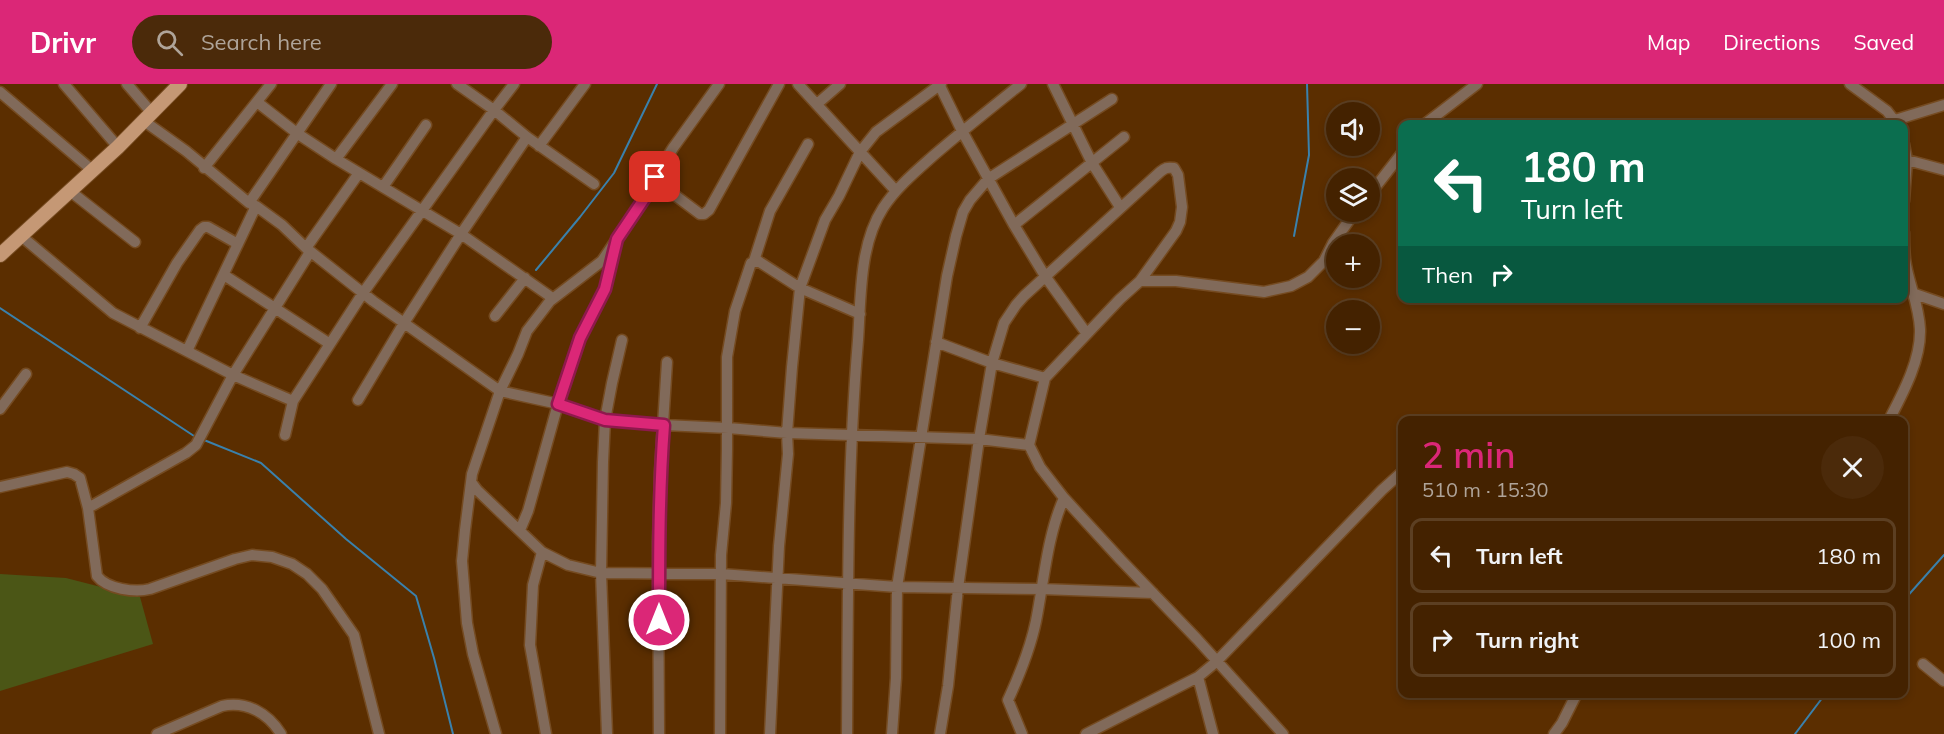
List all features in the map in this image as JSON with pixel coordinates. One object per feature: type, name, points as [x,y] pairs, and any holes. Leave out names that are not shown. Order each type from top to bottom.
[{"type":"main road","points":[[0,255],[118,147],[180,84]]},
{"type":"street","points":[[64,84],[118,147]]},
{"type":"street","points":[[127,84],[148,117],[204,168],[282,225],[308,250],[363,293],[500,391],[558,404],[605,420],[787,433],[979,439],[1029,445]]},
{"type":"street","points":[[204,168],[271,84]]},
{"type":"street","points":[[187,351],[238,244],[253,205],[331,84]]},
{"type":"street","points":[[336,159],[392,84]]},
{"type":"street","points":[[457,84],[594,184]]},
{"type":"street","points":[[285,435],[293,401],[363,293],[514,84]]},
{"type":"street","points":[[539,146],[585,84]]},
{"type":"street","points":[[496,734],[473,654],[467,623],[462,561],[472,474],[500,391],[527,331],[550,302],[602,261],[656,181],[657,173],[673,148],[719,84]]},
{"type":"street","points":[[656,181],[700,214],[704,214],[709,210],[779,84]]},
{"type":"street","points":[[798,84],[896,191]]},
{"type":"street","points":[[817,104],[840,84]]},
{"type":"street","points":[[770,734],[779,546],[788,454],[787,433],[792,367],[801,288],[825,220],[860,152],[876,132],[940,84],[962,131],[1014,225],[1045,276],[1087,334]]},
{"type":"street","points":[[847,734],[851,436],[860,314],[868,248],[882,209],[896,191],[962,131],[1021,84]]},
{"type":"street","points":[[1053,84],[1092,163],[1120,207]]},
{"type":"street","points":[[1430,120],[1477,84]]},
{"type":"street","points":[[1850,84],[1887,111],[1894,120]]},
{"type":"street","points":[[0,92],[92,170]]},
{"type":"street","points":[[892,734],[896,678],[897,588],[947,276],[961,220],[970,200],[988,179],[1112,99]]},
{"type":"street","points":[[256,102],[336,159],[461,234],[548,294],[550,302]]},
{"type":"street","points":[[1902,120],[1944,105]]},
{"type":"street","points":[[382,187],[426,125]]},
{"type":"street","points":[[358,399],[461,234],[527,137]]},
{"type":"street","points":[[1014,225],[1124,137]]},
{"type":"street","points":[[720,734],[721,555],[726,503],[727,357],[735,311],[770,211],[808,144]]},
{"type":"street","points":[[1380,181],[1398,158]]},
{"type":"street","points":[[1908,160],[1944,170]]},
{"type":"street","points":[[940,734],[979,439],[998,337],[1016,305],[1165,168],[1174,168],[1176,171],[1181,200],[1180,222],[1140,281],[1046,378],[1029,445],[1040,467],[1064,498],[1283,734]]},
{"type":"street","points":[[88,508],[192,450],[233,375],[308,250],[359,173]]},
{"type":"street","points":[[70,191],[135,242]]},
{"type":"street","points":[[1140,281],[1184,282],[1264,292],[1291,286],[1317,270],[1347,222]]},
{"type":"street","points":[[140,328],[177,263],[200,230],[208,227],[238,244]]},
{"type":"street","points":[[20,235],[113,313],[233,375],[293,401]]},
{"type":"street","points":[[520,531],[580,338],[605,289],[617,239]]},
{"type":"street","points":[[754,261],[758,261],[801,288],[860,314]]},
{"type":"street","points":[[1891,416],[1918,352],[1920,329],[1915,294],[1908,272]]},
{"type":"street","points":[[224,274],[330,344]]},
{"type":"street","points":[[495,316],[525,278]]},
{"type":"street","points":[[1915,294],[1944,304]]},
{"type":"street","points":[[607,734],[601,573],[603,462],[605,420],[622,340]]},
{"type":"street","points":[[936,342],[992,363],[1046,378]]},
{"type":"street","points":[[659,734],[660,471],[667,362]]},
{"type":"street","points":[[0,409],[26,374]]},
{"type":"street","points":[[0,488],[67,472],[80,478],[88,508],[97,576],[102,582],[130,591],[150,590],[252,555],[272,557],[292,564],[307,574],[336,608],[354,634],[379,734]]},
{"type":"street","points":[[1086,734],[1198,676],[1216,662],[1398,476]]},
{"type":"street","points":[[471,482],[542,552],[568,566],[601,573],[721,574],[897,588],[1041,589],[1153,593]]},
{"type":"street","points":[[1022,734],[1008,700],[1026,661],[1058,511],[1064,498]]},
{"type":"street","points":[[542,552],[533,585],[530,645],[546,734]]},
{"type":"street","points":[[1923,664],[1944,681]]},
{"type":"street","points":[[1198,676],[1213,734]]},
{"type":"street","points":[[1554,734],[1574,698]]},
{"type":"street","points":[[157,734],[222,706],[233,704],[264,715],[281,734]]},
{"type":"green space","points":[[0,574],[66,578],[140,597],[153,644],[0,691]]},
{"type":"waterway","points":[[536,270],[614,173],[657,84]]},
{"type":"waterway","points":[[1294,236],[1309,155],[1307,84]]},
{"type":"waterway","points":[[0,308],[194,436]]},
{"type":"waterway","points":[[204,440],[261,463],[346,539],[416,596],[453,734]]},
{"type":"waterway","points":[[1908,596],[1944,555]]},
{"type":"waterway","points":[[1795,734],[1822,698]]},
{"type":"route","points":[[655,177],[656,181],[617,239],[605,289],[580,338],[558,404],[605,420],[664,425],[658,542],[659,620]]}]
